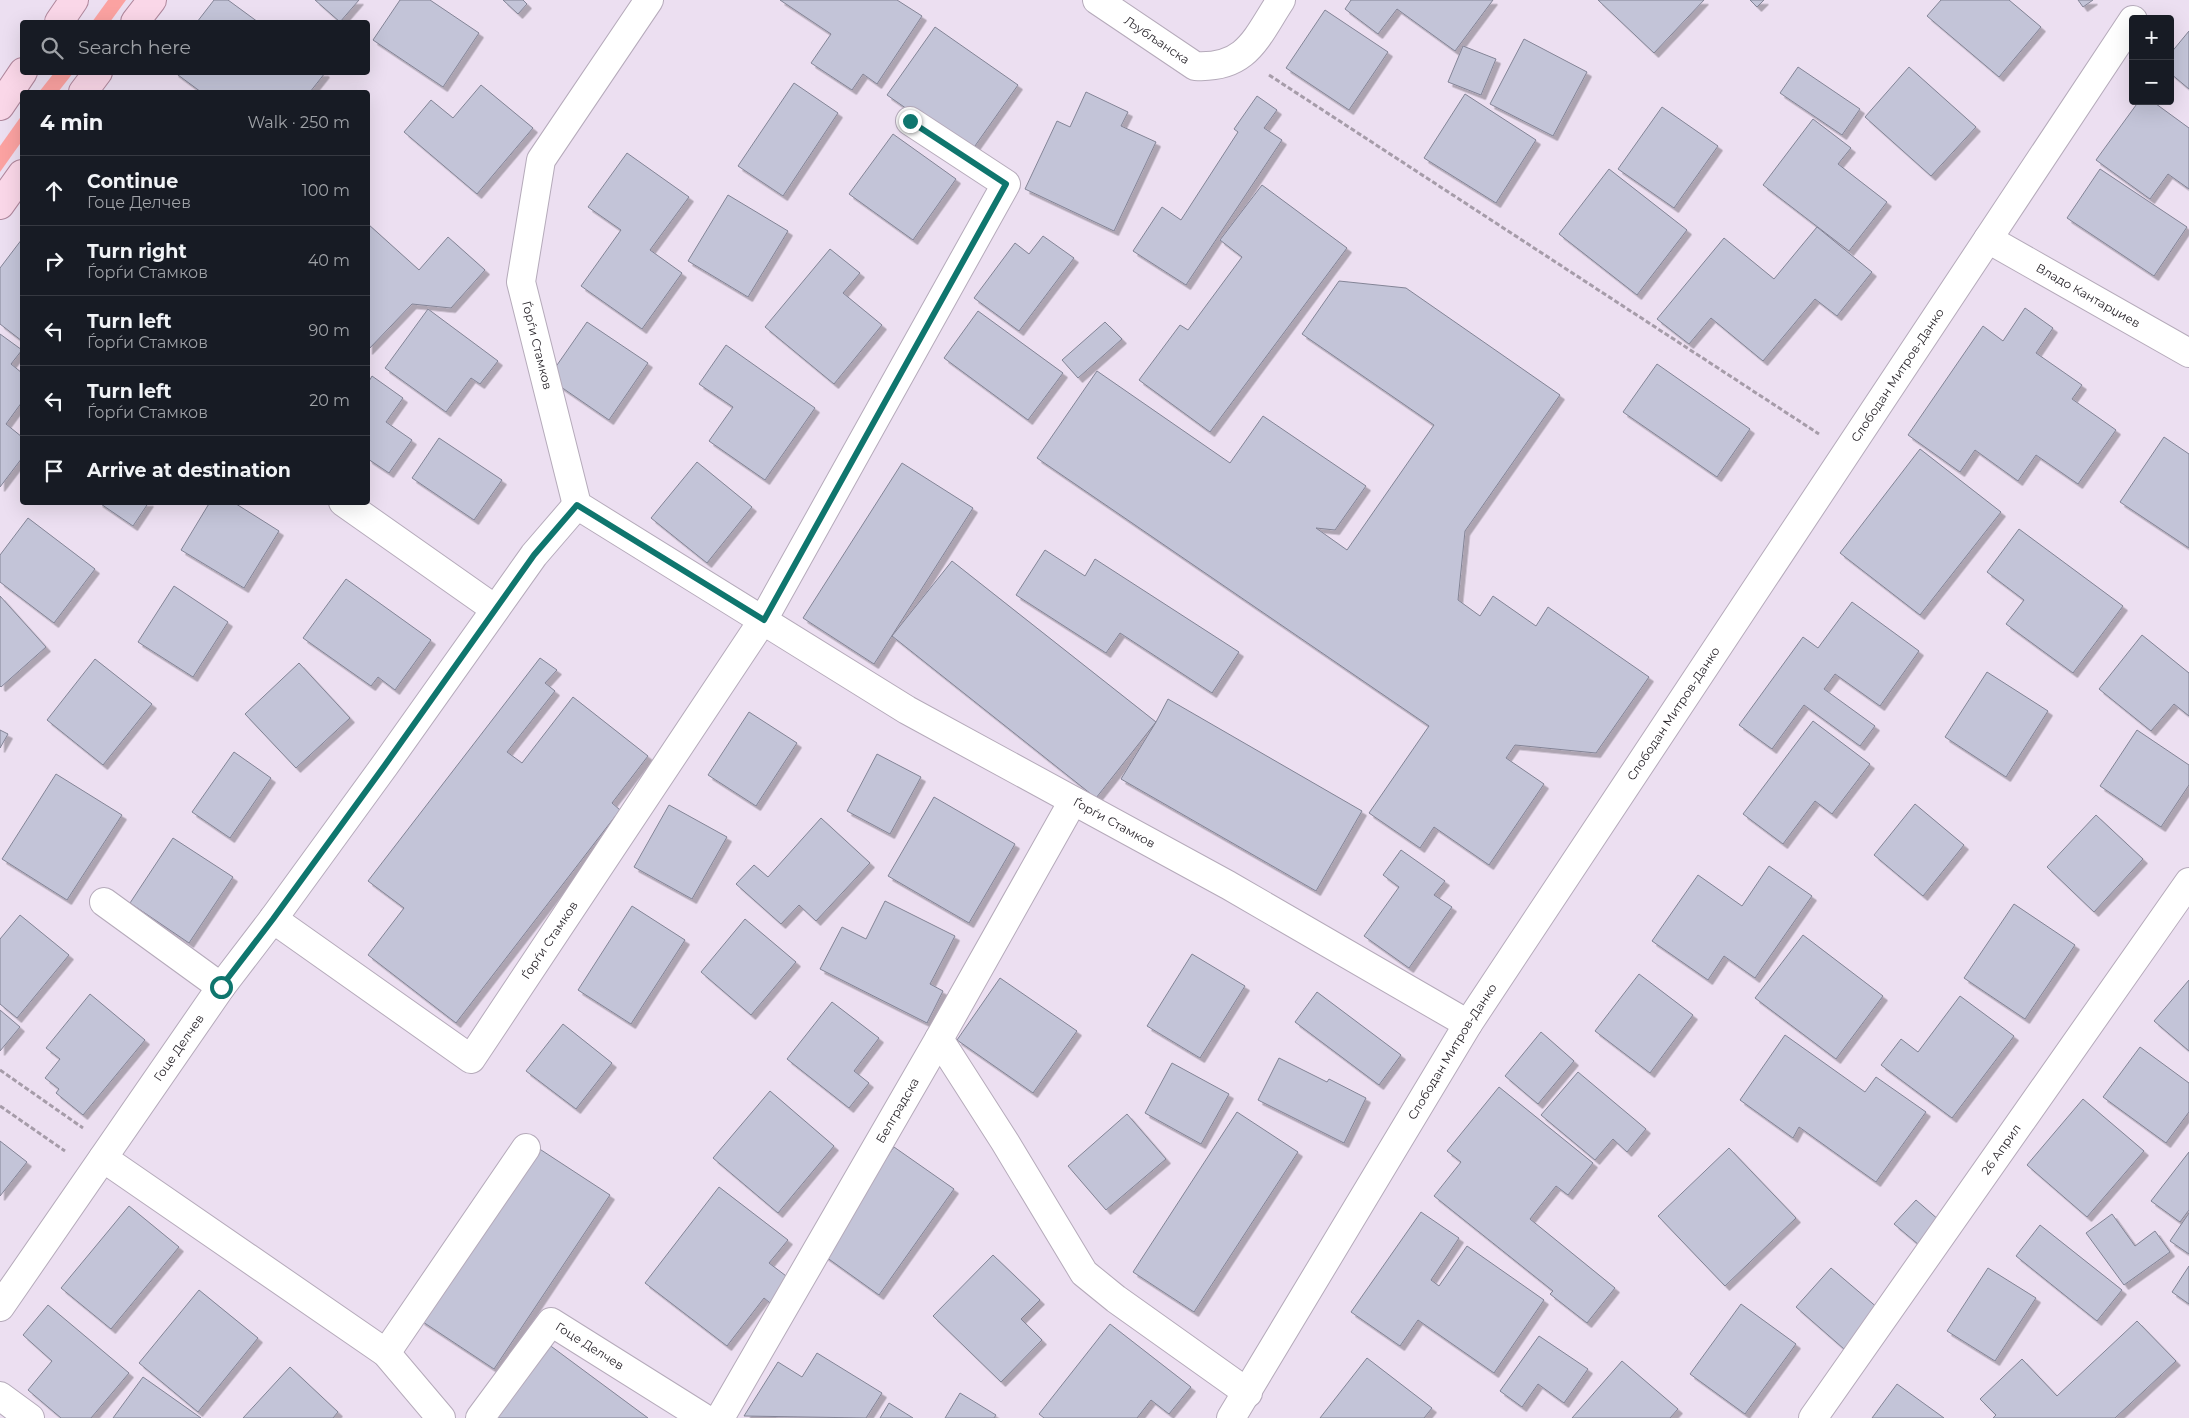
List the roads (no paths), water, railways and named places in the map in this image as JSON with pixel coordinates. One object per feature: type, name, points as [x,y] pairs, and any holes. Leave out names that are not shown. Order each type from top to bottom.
[{"type":"main road","points":[[60,20],[74,0]]},
{"type":"main road","points":[[137,20],[152,0]]},
{"type":"main road","points":[[0,106],[22,75]]},
{"type":"main road","points":[[84,90],[96,75]]},
{"type":"main road","points":[[0,204],[20,177]]},
{"type":"street","name":"Ѓорѓи Стамков","points":[[648,0],[541,160],[522,282],[577,505],[907,710],[1228,885],[1468,1024]]},
{"type":"street","name":"Љубљанска","points":[[1097,0],[1195,66],[1213,67],[1228,63],[1240,56],[1251,46],[1280,0]]},
{"type":"street","name":"Слободан Митров-Данко","points":[[2136,15],[2146,0]]},
{"type":"street","name":"Слободан Митров-Данко","points":[[1231,1418],[1248,1393],[1468,1024],[2129,25]]},
{"type":"street","name":"Ѓорѓи Стамков","points":[[273,919],[471,1059],[764,620],[1006,184],[910,121]]},
{"type":"street","name":"Владо Кантарџиев","points":[[1988,239],[2189,353]]},
{"type":"street","points":[[347,505],[495,609]]},
{"type":"street","name":"Гоце Делчев","points":[[0,1307],[221,987],[273,919],[534,555],[577,505]]},
{"type":"street","name":"Белградска","points":[[720,1418],[939,1039],[1073,801]]},
{"type":"street","name":"26 Април","points":[[1813,1418],[2189,882]]},
{"type":"street","points":[[104,902],[221,987]]},
{"type":"street","points":[[939,1039],[1005,1142],[1084,1274],[1248,1393]]},
{"type":"street","points":[[386,1353],[526,1148]]},
{"type":"street","points":[[102,1158],[386,1353],[442,1418]]},
{"type":"street","name":"Гоце Делчев","points":[[480,1418],[551,1322],[704,1418]]},
{"type":"street","points":[[0,1396],[30,1418]]}]
